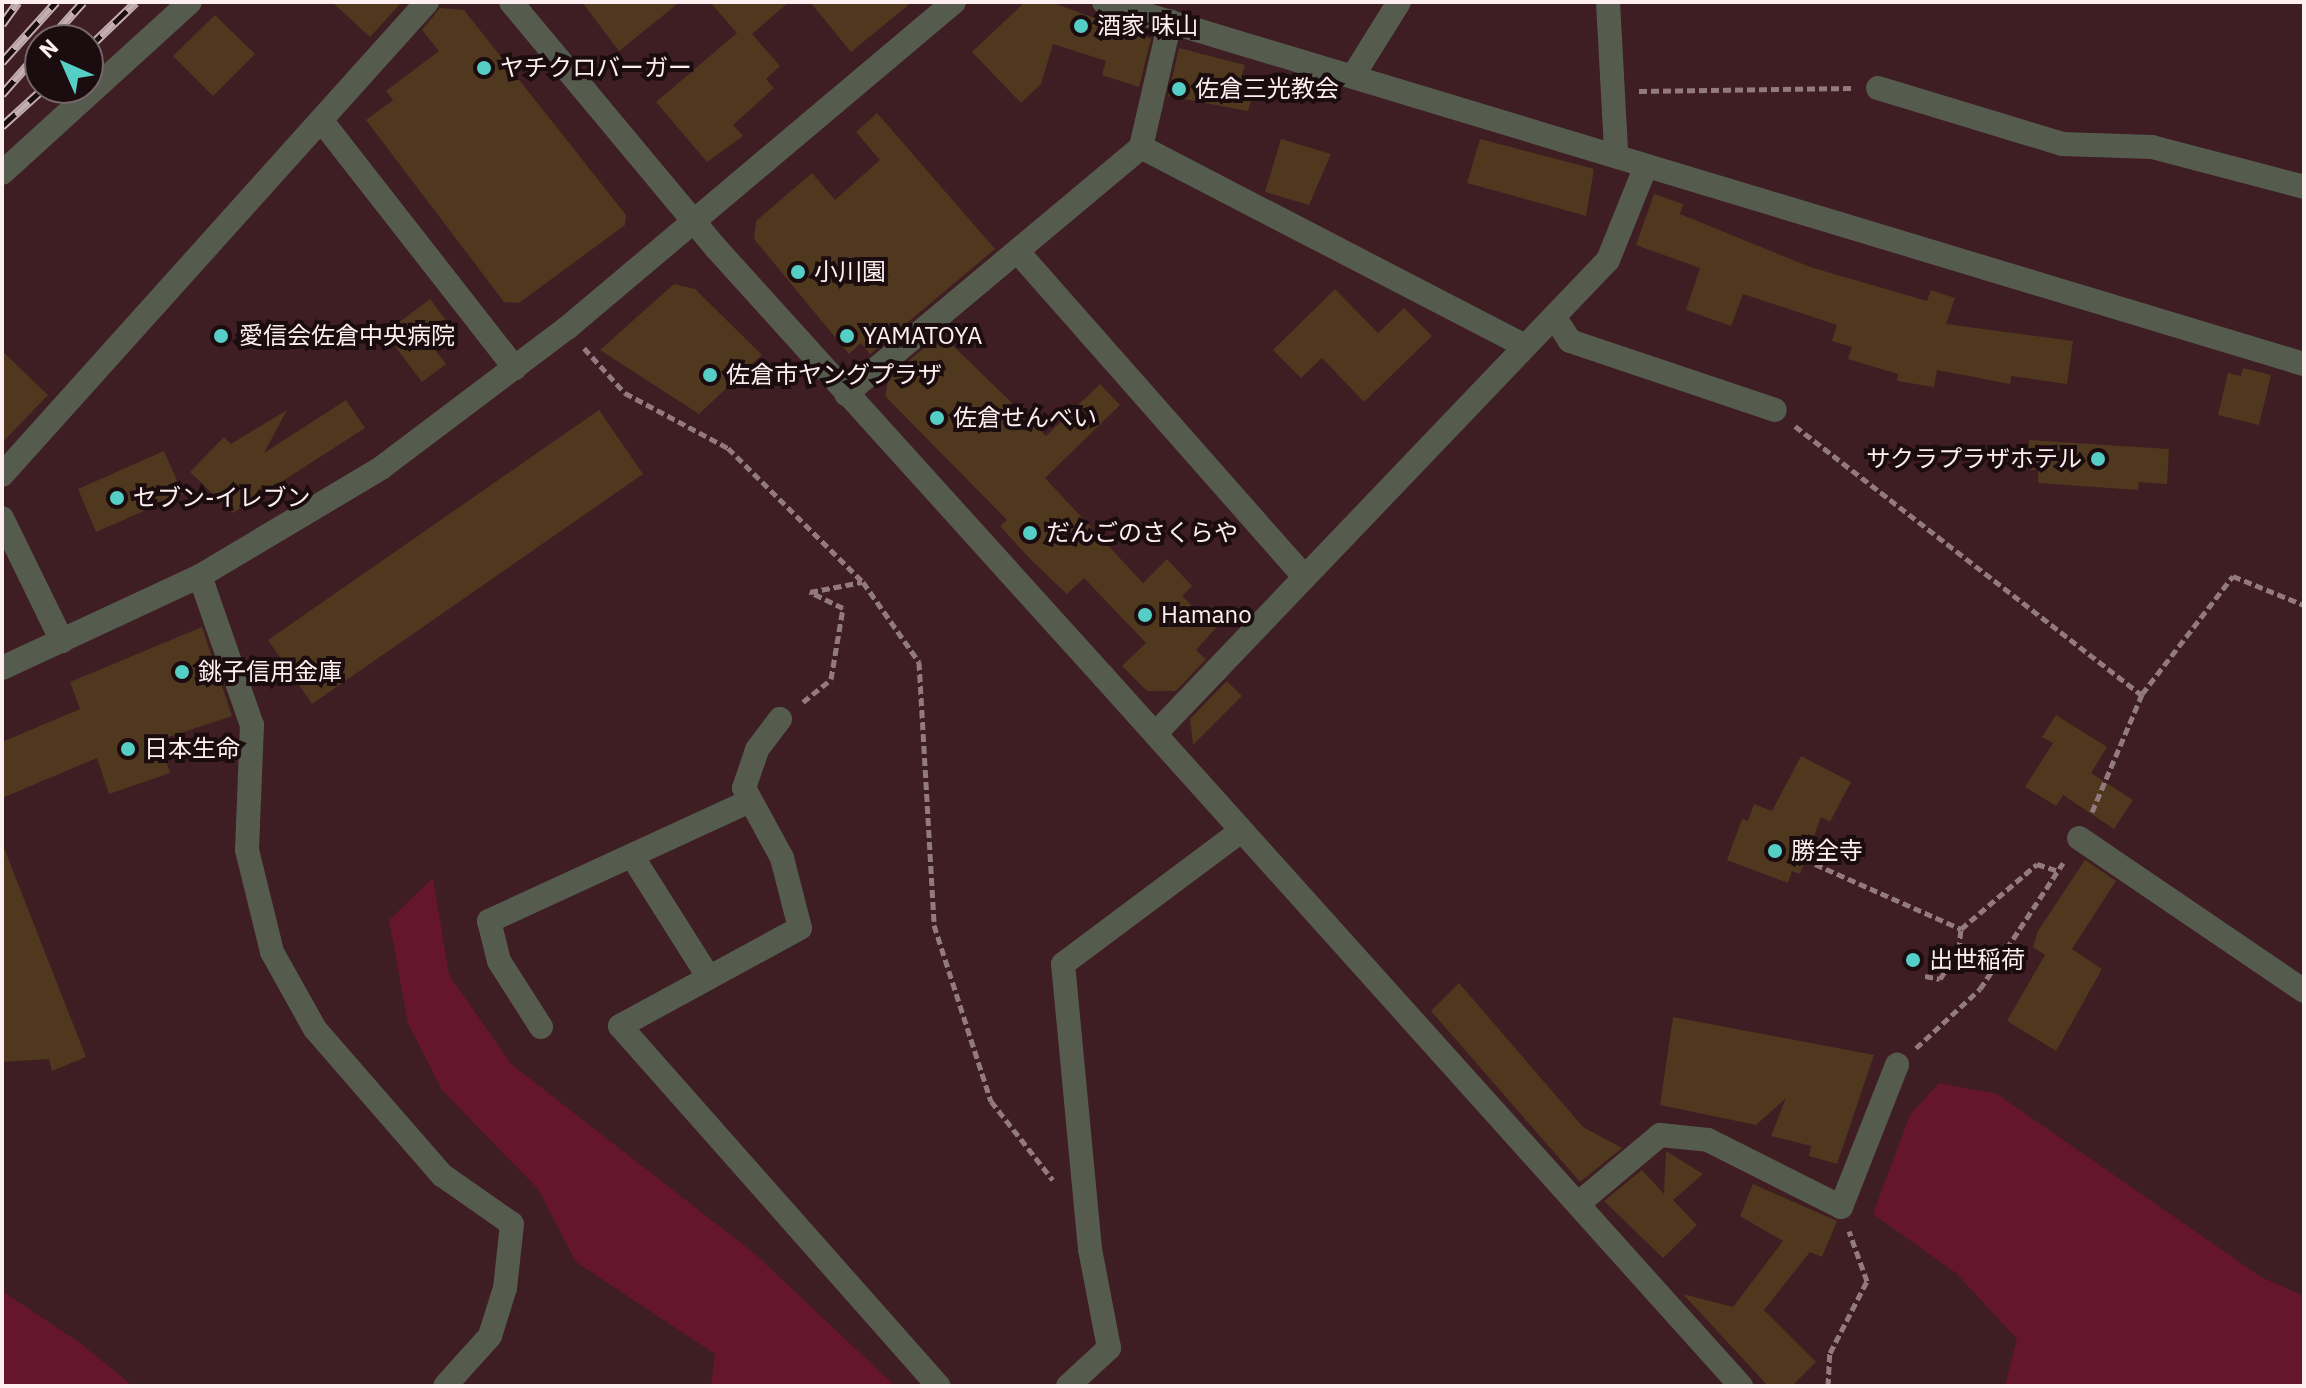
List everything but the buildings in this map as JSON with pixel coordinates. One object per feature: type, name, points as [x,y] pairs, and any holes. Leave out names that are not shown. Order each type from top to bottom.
[{"type":"street","points":[[2,173],[190,2]]},
{"type":"street","points":[[2,475],[427,2]]},
{"type":"street","points":[[511,2],[693,223],[1156,733],[1741,1386]]},
{"type":"street","points":[[2,668],[200,576],[381,468],[567,328],[954,2]]},
{"type":"street","points":[[1104,2],[1616,152],[1646,166],[2304,364]]},
{"type":"street","points":[[1353,76],[1399,2]]},
{"type":"street","points":[[1608,2],[1616,152]]},
{"type":"street","points":[[846,394],[1141,147],[1170,21]]},
{"type":"street","points":[[1878,88],[2062,144],[2152,147],[2304,187]]},
{"type":"street","points":[[321,120],[515,368]]},
{"type":"street","points":[[1141,147],[1521,344]]},
{"type":"street","points":[[1156,733],[1521,344],[1555,318],[1608,260],[1646,166]]},
{"type":"street","points":[[1018,252],[1302,574]]},
{"type":"street","points":[[1555,318],[1570,341],[1775,410]]},
{"type":"street","points":[[2,518],[62,641]]},
{"type":"street","points":[[200,576],[252,725],[247,850],[258,914],[278,965],[315,1029],[442,1175],[512,1224],[505,1288],[490,1336],[445,1386]]},
{"type":"street","points":[[780,719],[757,750],[744,788],[748,802],[782,858],[800,928],[620,1026],[939,1386]]},
{"type":"street","points":[[541,1027],[499,961],[489,921],[748,802]]},
{"type":"street","points":[[1068,1386],[1109,1348],[1090,1249],[1063,964],[1241,831]]},
{"type":"street","points":[[2079,838],[2304,991]]},
{"type":"street","points":[[632,856],[709,978]]},
{"type":"street","points":[[1579,1203],[1660,1135],[1708,1140],[1841,1207],[1897,1065]]},
{"type":"path","points":[[1612,91],[1878,88]]},
{"type":"path","points":[[567,328],[625,393],[728,448],[863,582],[919,662],[934,925],[991,1101],[1059,1187]]},
{"type":"path","points":[[1775,410],[2142,694]]},
{"type":"path","points":[[1897,1065],[1980,989],[2079,838],[2142,694],[2233,576],[2304,605]]},
{"type":"path","points":[[780,719],[831,679],[843,608],[810,592],[863,582]]},
{"type":"path","points":[[1815,864],[1961,929]]},
{"type":"path","points":[[1925,976],[1940,979],[1959,950],[1961,929],[2037,864],[2058,871]]},
{"type":"path","points":[[1828,1386],[1830,1353],[1867,1281],[1841,1207]]},
{"type":"shaded area","points":[[433,878],[449,975],[511,1064],[755,1254],[895,1386],[711,1386],[715,1354],[576,1262],[538,1189],[442,1090],[408,1023],[389,920]]},
{"type":"shaded area","points":[[1939,1083],[1997,1094],[2261,1277],[2304,1296],[2304,1386],[2005,1386],[2017,1339],[1956,1273],[1873,1214],[1910,1115]]},
{"type":"shaded area","points":[[2,1291],[80,1343],[133,1386],[2,1386]]},
{"type":"railway","points":[[2,24],[18,2]]},
{"type":"railway","points":[[2,62],[56,2]]},
{"type":"railway","points":[[63,24],[83,2]]},
{"type":"railway","points":[[104,33],[136,2]]},
{"type":"railway","points":[[2,94],[24,69]]},
{"type":"railway","points":[[2,126],[26,104]]},
{"type":"place","name":"酒家 味山","points":[[1081,26]]},
{"type":"place","name":"ヤチクロバーガー","points":[[484,68]]},
{"type":"place","name":"佐倉三光教会","points":[[1179,89]]},
{"type":"place","name":"小川園","points":[[798,272]]},
{"type":"place","name":"愛信会佐倉中央病院","points":[[221,336]]},
{"type":"place","name":"YAMATOYA","points":[[847,336]]},
{"type":"place","name":"佐倉市ヤングプラザ","points":[[710,375]]},
{"type":"place","name":"佐倉せんべい","points":[[937,418]]},
{"type":"place","name":"サクラプラザホテル","points":[[2098,459]]},
{"type":"place","name":"セブン-イレブン","points":[[117,498]]},
{"type":"place","name":"だんごのさくらや","points":[[1030,533]]},
{"type":"place","name":"Hamano","points":[[1145,615]]},
{"type":"place","name":"銚子信用金庫","points":[[182,672]]},
{"type":"place","name":"日本生命","points":[[128,749]]},
{"type":"place","name":"勝全寺","points":[[1775,851]]},
{"type":"place","name":"出世稲荷","points":[[1913,960]]}]
